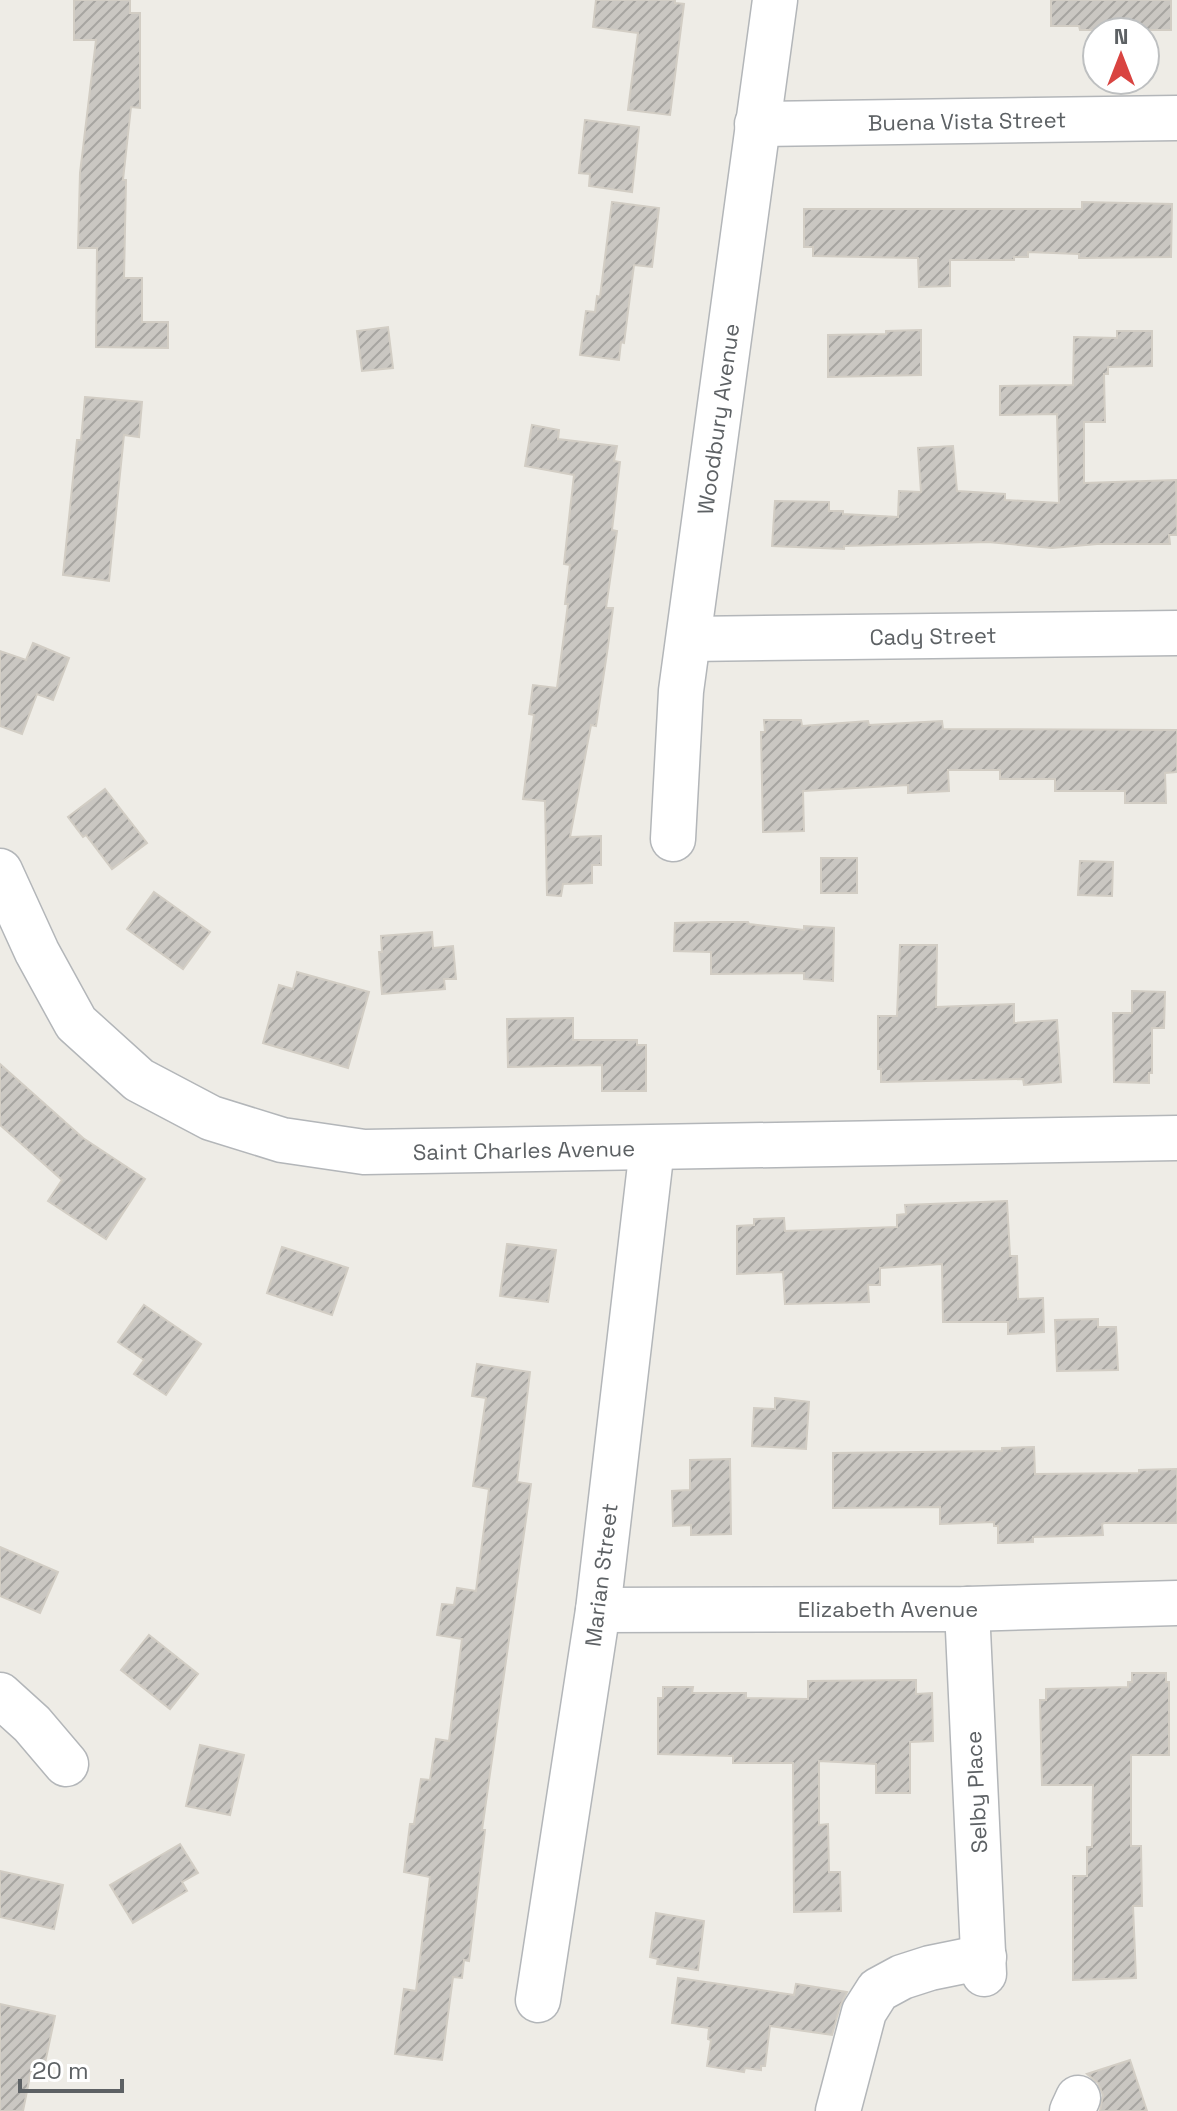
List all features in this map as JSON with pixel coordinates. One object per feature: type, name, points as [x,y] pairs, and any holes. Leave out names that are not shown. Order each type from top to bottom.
[{"type":"street","name":"Woodbury Avenue","points":[[673,839],[681,691],[775,0]]},
{"type":"street","name":"Buena Vista Street","points":[[757,124],[1177,118]]},
{"type":"street","name":"Cady Street","points":[[689,639],[1177,633]]},
{"type":"street","name":"Saint Charles Avenue","points":[[0,871],[37,952],[76,1023],[139,1080],[211,1118],[282,1140],[364,1152],[1177,1138]]},
{"type":"street","name":"Marian Street","points":[[538,2000],[598,1610],[652,1148]]},
{"type":"street","name":"Elizabeth Avenue","points":[[598,1610],[967,1609],[1177,1603]]},
{"type":"street","name":"Selby Place","points":[[838,2111],[864,2012],[878,1990],[902,1977],[930,1968],[984,1966],[967,1609]]},
{"type":"street","points":[[0,1695],[32,1724],[66,1764]]},
{"type":"building","points":[[74,0],[130,0],[130,13],[140,13],[140,108],[131,107],[123,180],[126,180],[124,278],[142,278],[142,322],[168,322],[168,348],[96,347],[97,248],[78,248],[80,173],[96,40],[74,40]]},
{"type":"building","points":[[596,0],[675,0],[675,3],[684,4],[670,115],[628,110],[638,33],[593,27]]},
{"type":"building","points":[[1051,0],[1171,0],[1171,30],[1161,30],[1161,16],[1081,16],[1081,30],[1079,26],[1051,26]]},
{"type":"building","points":[[585,120],[639,127],[632,192],[589,186],[590,174],[579,173]]},
{"type":"building","points":[[612,202],[659,208],[652,267],[634,265],[619,360],[580,355],[586,311],[595,312],[597,296],[600,297]]},
{"type":"building","points":[[1082,202],[1172,204],[1171,257],[1079,258],[1079,254],[1028,252],[1028,257],[1014,257],[1014,260],[950,260],[950,286],[919,287],[918,258],[813,256],[813,247],[804,247],[804,209],[1082,209]]},
{"type":"building","points":[[388,327],[393,368],[362,371],[357,331]]},
{"type":"building","points":[[921,330],[921,375],[828,377],[828,335]]},
{"type":"building","points":[[1117,331],[1152,331],[1152,366],[1108,367],[1108,374],[1104,374],[1105,422],[1084,422],[1084,483],[1176,480],[1177,535],[1169,535],[1170,544],[1097,544],[1052,548],[988,542],[844,546],[844,549],[772,546],[775,501],[829,502],[829,511],[898,517],[899,491],[921,492],[918,448],[953,446],[957,491],[1005,494],[1005,500],[1059,503],[1057,414],[1000,415],[1000,386],[1073,385],[1074,337],[1117,338]]},
{"type":"building","points":[[85,397],[142,402],[139,437],[124,435],[109,581],[63,575],[77,440],[81,440]]},
{"type":"building","points":[[532,425],[559,430],[558,439],[617,446],[614,461],[620,462],[612,530],[617,531],[606,608],[613,608],[608,646],[596,726],[591,725],[570,837],[601,836],[601,865],[592,865],[592,883],[563,884],[561,896],[547,895],[545,801],[523,799],[534,715],[529,714],[533,685],[557,688],[568,604],[565,604],[570,565],[564,564],[574,475],[525,466]]},
{"type":"building","points":[[33,643],[69,658],[53,700],[37,694],[22,734],[0,726],[0,651],[26,660]]},
{"type":"building","points":[[764,720],[801,720],[802,726],[868,721],[869,725],[942,721],[943,729],[1177,730],[1177,772],[1165,773],[1166,803],[1125,803],[1125,791],[1055,791],[1055,779],[1000,779],[1000,770],[948,770],[949,791],[908,793],[908,785],[803,791],[804,831],[763,832],[761,732],[765,732]]},
{"type":"building","points":[[105,789],[147,843],[112,869],[68,817]]},
{"type":"building","points":[[821,858],[857,858],[857,893],[821,893]]},
{"type":"building","points":[[1080,861],[1113,862],[1112,896],[1078,895]]},
{"type":"building","points":[[154,892],[210,932],[183,969],[127,929]]},
{"type":"building","points":[[748,922],[804,930],[804,926],[834,928],[833,981],[804,979],[804,973],[711,974],[711,952],[674,951],[675,923]]},
{"type":"building","points":[[432,932],[433,948],[453,946],[456,979],[444,979],[445,989],[382,994],[381,936]]},
{"type":"building","points":[[900,945],[937,945],[936,1007],[1014,1004],[1014,1023],[1057,1020],[1061,1082],[1024,1085],[1023,1079],[881,1082],[881,1069],[878,1069],[878,1016],[897,1016]]},
{"type":"building","points":[[297,972],[369,992],[348,1068],[263,1043],[279,985],[293,989]]},
{"type":"building","points":[[1132,991],[1165,992],[1164,1028],[1152,1028],[1152,1073],[1149,1073],[1149,1083],[1114,1082],[1113,1013],[1132,1013]]},
{"type":"building","points":[[573,1018],[573,1040],[637,1040],[637,1045],[646,1045],[646,1091],[602,1091],[602,1065],[508,1067],[507,1019]]},
{"type":"building","points":[[0,1064],[83,1138],[145,1179],[106,1239],[48,1201],[62,1180],[0,1125]]},
{"type":"building","points":[[1007,1201],[1010,1256],[1017,1256],[1018,1299],[1043,1298],[1044,1332],[1008,1334],[1008,1322],[943,1322],[942,1264],[880,1268],[880,1285],[868,1285],[869,1302],[785,1304],[783,1272],[737,1274],[737,1226],[754,1225],[754,1219],[784,1218],[785,1231],[897,1227],[897,1215],[906,1214],[905,1205]]},
{"type":"building","points":[[507,1244],[556,1250],[548,1302],[500,1296]]},
{"type":"building","points":[[282,1247],[348,1268],[332,1315],[267,1293]]},
{"type":"building","points":[[144,1305],[201,1344],[166,1395],[134,1374],[144,1360],[118,1342]]},
{"type":"building","points":[[1098,1319],[1098,1327],[1116,1327],[1118,1370],[1057,1371],[1055,1320]]},
{"type":"building","points":[[477,1364],[530,1372],[517,1482],[531,1484],[482,1830],[485,1830],[469,1961],[464,1960],[462,1978],[453,1977],[442,2060],[395,2054],[404,1989],[416,1991],[430,1877],[404,1872],[410,1824],[414,1824],[421,1779],[430,1780],[436,1739],[449,1741],[462,1639],[437,1635],[442,1604],[454,1605],[457,1588],[476,1591],[489,1489],[473,1486],[486,1398],[472,1396]]},
{"type":"building","points":[[775,1398],[809,1402],[806,1449],[752,1446],[754,1408],[775,1409]]},
{"type":"building","points":[[1034,1447],[1035,1474],[1139,1473],[1139,1470],[1177,1469],[1177,1523],[1104,1523],[1103,1535],[1033,1537],[1033,1542],[998,1543],[998,1526],[994,1526],[994,1522],[940,1524],[940,1507],[833,1508],[833,1453],[1002,1451],[1002,1448]]},
{"type":"building","points":[[730,1459],[731,1534],[691,1535],[691,1525],[673,1526],[672,1491],[690,1490],[690,1460]]},
{"type":"building","points":[[0,1547],[58,1572],[40,1613],[0,1596]]},
{"type":"building","points":[[149,1635],[198,1674],[170,1709],[121,1670]]},
{"type":"building","points":[[1132,1673],[1166,1673],[1166,1682],[1169,1682],[1169,1755],[1131,1755],[1131,1846],[1141,1846],[1142,1906],[1133,1906],[1136,1978],[1073,1980],[1073,1876],[1087,1876],[1087,1847],[1092,1847],[1093,1785],[1042,1785],[1040,1700],[1046,1700],[1046,1689],[1128,1687],[1128,1682],[1132,1682]]},
{"type":"building","points":[[916,1680],[916,1694],[932,1693],[933,1741],[910,1742],[910,1793],[876,1793],[876,1764],[819,1761],[819,1825],[828,1824],[829,1872],[840,1872],[841,1911],[794,1912],[793,1763],[733,1763],[733,1756],[658,1754],[658,1698],[663,1698],[663,1687],[693,1687],[692,1693],[746,1693],[746,1698],[808,1699],[808,1681]]},
{"type":"building","points":[[200,1745],[244,1755],[230,1815],[186,1806]]},
{"type":"building","points":[[180,1844],[198,1873],[182,1882],[187,1891],[133,1923],[110,1885]]},
{"type":"building","points":[[0,1871],[63,1885],[54,1929],[0,1917]]},
{"type":"building","points":[[656,1913],[704,1921],[698,1970],[657,1964],[658,1959],[650,1957]]},
{"type":"building","points":[[678,1978],[794,1995],[796,1984],[847,1992],[832,2035],[770,2026],[765,2066],[761,2066],[761,2070],[745,2068],[744,2072],[707,2066],[711,2040],[708,2039],[709,2028],[672,2023]]},
{"type":"building","points":[[0,2004],[55,2016],[45,2063],[33,2061],[23,2111],[0,2111]]},
{"type":"building","points":[[1130,2060],[1147,2111],[1100,2111],[1103,2095],[1098,2083],[1087,2074]]}]
